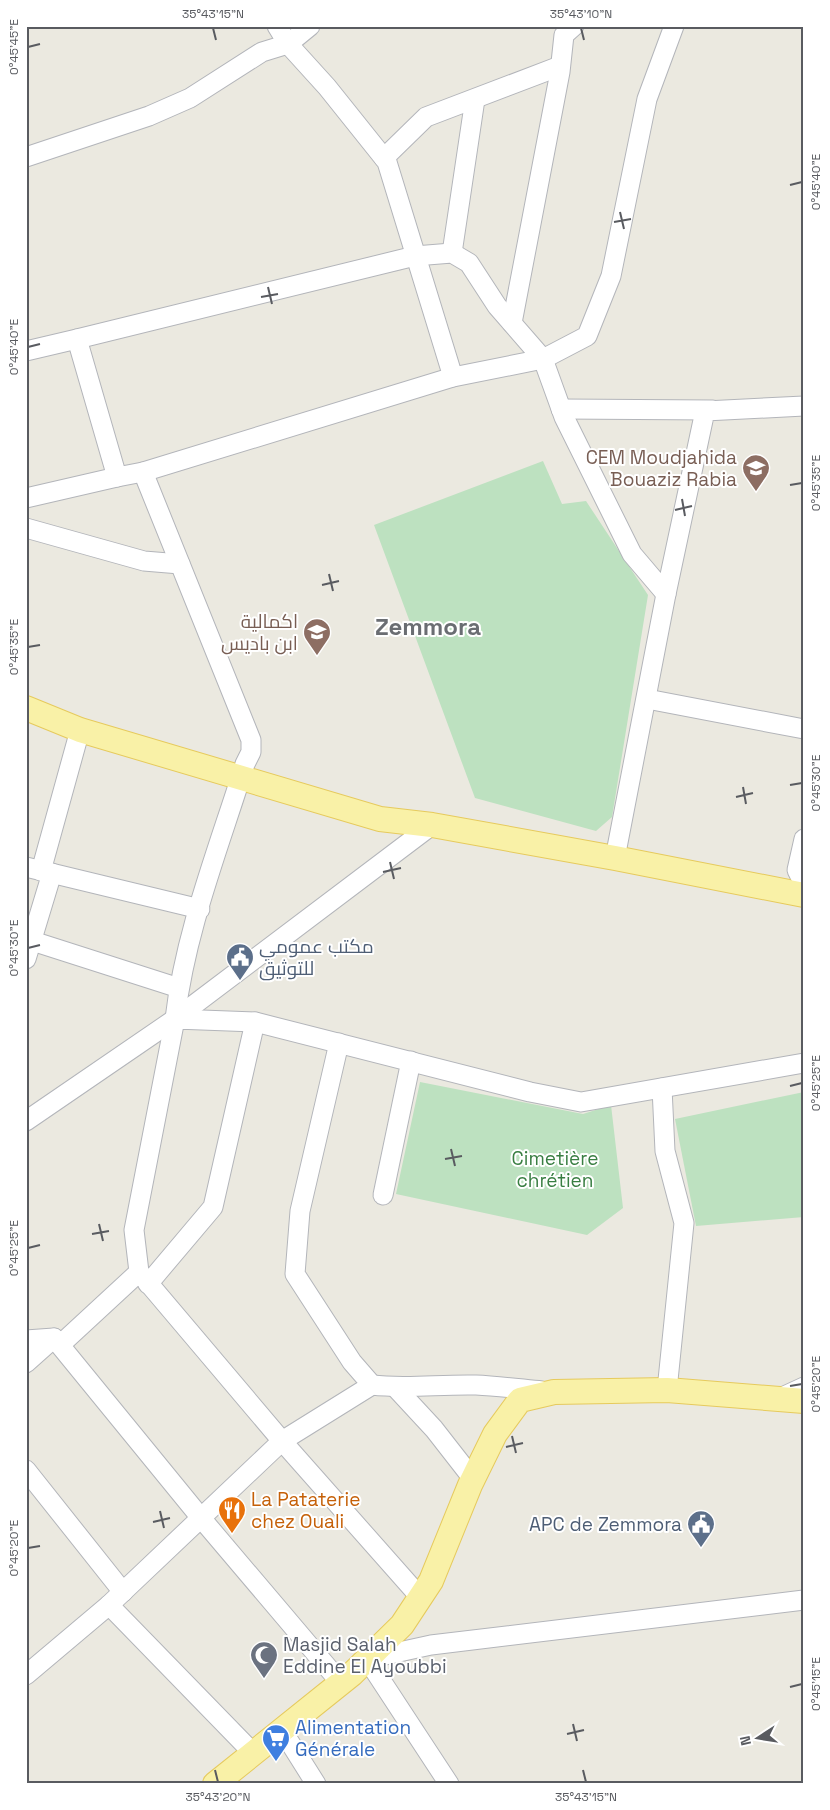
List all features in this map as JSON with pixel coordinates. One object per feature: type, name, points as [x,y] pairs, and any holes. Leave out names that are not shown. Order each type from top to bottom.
[{"type":"main road","points":[[26,690],[39,698],[77,714],[243,772]]},
{"type":"main road","points":[[26,708],[80,730],[243,772],[384,803],[432,825],[804,895]]},
{"type":"main road","points":[[215,1784],[340,1682],[402,1625],[431,1581],[473,1478],[495,1434],[520,1400],[554,1392],[667,1390],[804,1401]]},
{"type":"street","points":[[277,26],[288,44],[384,158],[453,376]]},
{"type":"street","points":[[26,157],[149,116],[182,102],[262,52],[288,44],[310,26]]},
{"type":"street","points":[[512,323],[564,36],[574,26]]},
{"type":"street","points":[[26,498],[142,472],[453,376],[543,359],[586,336],[611,276],[647,99],[674,26]]},
{"type":"street","points":[[384,158],[426,117],[560,66]]},
{"type":"street","points":[[452,253],[475,99]]},
{"type":"street","points":[[26,351],[415,256],[452,253],[469,263],[497,306],[543,359],[561,409],[632,554],[666,594]]},
{"type":"street","points":[[77,339],[117,477]]},
{"type":"street","points":[[615,858],[666,594],[705,410],[804,406]]},
{"type":"street","points":[[561,409],[713,410]]},
{"type":"street","points":[[142,472],[251,740],[251,752],[200,909],[179,988],[175,1019],[134,1230],[144,1278],[282,1442],[420,1597]]},
{"type":"street","points":[[26,528],[144,561],[180,564]]},
{"type":"street","points":[[647,699],[804,729]]},
{"type":"street","points":[[26,959],[40,870],[80,730]]},
{"type":"street","points":[[26,1121],[175,1019],[432,825]]},
{"type":"street","points":[[804,839],[798,870],[804,884]]},
{"type":"street","points":[[40,870],[200,909]]},
{"type":"street","points":[[28,940],[179,988]]},
{"type":"street","points":[[175,1019],[255,1022],[411,1062],[581,1102],[804,1063]]},
{"type":"street","points":[[26,1363],[144,1278],[213,1206],[255,1022]]},
{"type":"street","points":[[339,1043],[300,1210],[295,1274],[352,1362],[372,1385]]},
{"type":"street","points":[[384,1195],[411,1062]]},
{"type":"street","points":[[662,1088],[665,1151],[684,1224],[667,1390]]},
{"type":"street","points":[[26,1340],[57,1342],[201,1518],[340,1682]]},
{"type":"street","points":[[26,1675],[123,1592],[282,1442],[372,1385],[396,1388],[418,1385],[477,1385],[554,1392]]},
{"type":"street","points":[[778,1399],[804,1387]]},
{"type":"street","points":[[396,1388],[434,1429],[473,1478]]},
{"type":"street","points":[[26,1470],[123,1592]]},
{"type":"street","points":[[449,1784],[367,1659],[431,1645],[804,1600]]},
{"type":"street","points":[[108,1605],[254,1753]]},
{"type":"street","points":[[282,1730],[316,1784]]},
{"type":"green space","points":[[543,461],[562,504],[586,501],[648,595],[612,817],[596,831],[475,798],[374,525]]},
{"type":"green space","name":"Cimetière chrétien","points":[[420,1082],[583,1114],[611,1105],[623,1208],[587,1235],[396,1194]]},
{"type":"green space","points":[[804,1092],[804,1217],[696,1226],[675,1119]]},
{"type":"place","name":"CEM Moudjahida Bouaziz Rabia","points":[[756,492]]},
{"type":"place","name":"اكمالية ابن باديس","points":[[317,656]]},
{"type":"place","name":"مكتب عمومي للتوثيق","points":[[240,981]]},
{"type":"place","name":"La Pataterie chez Ouali","points":[[232,1534]]},
{"type":"place","name":"APC de Zemmora","points":[[701,1548]]},
{"type":"place","name":"Masjid Salah Eddine El Ayoubbi","points":[[264,1679]]},
{"type":"place","name":"Alimentation Générale","points":[[276,1762]]},
{"type":"district","name":"Zemmora","points":[[428,626]]}]
